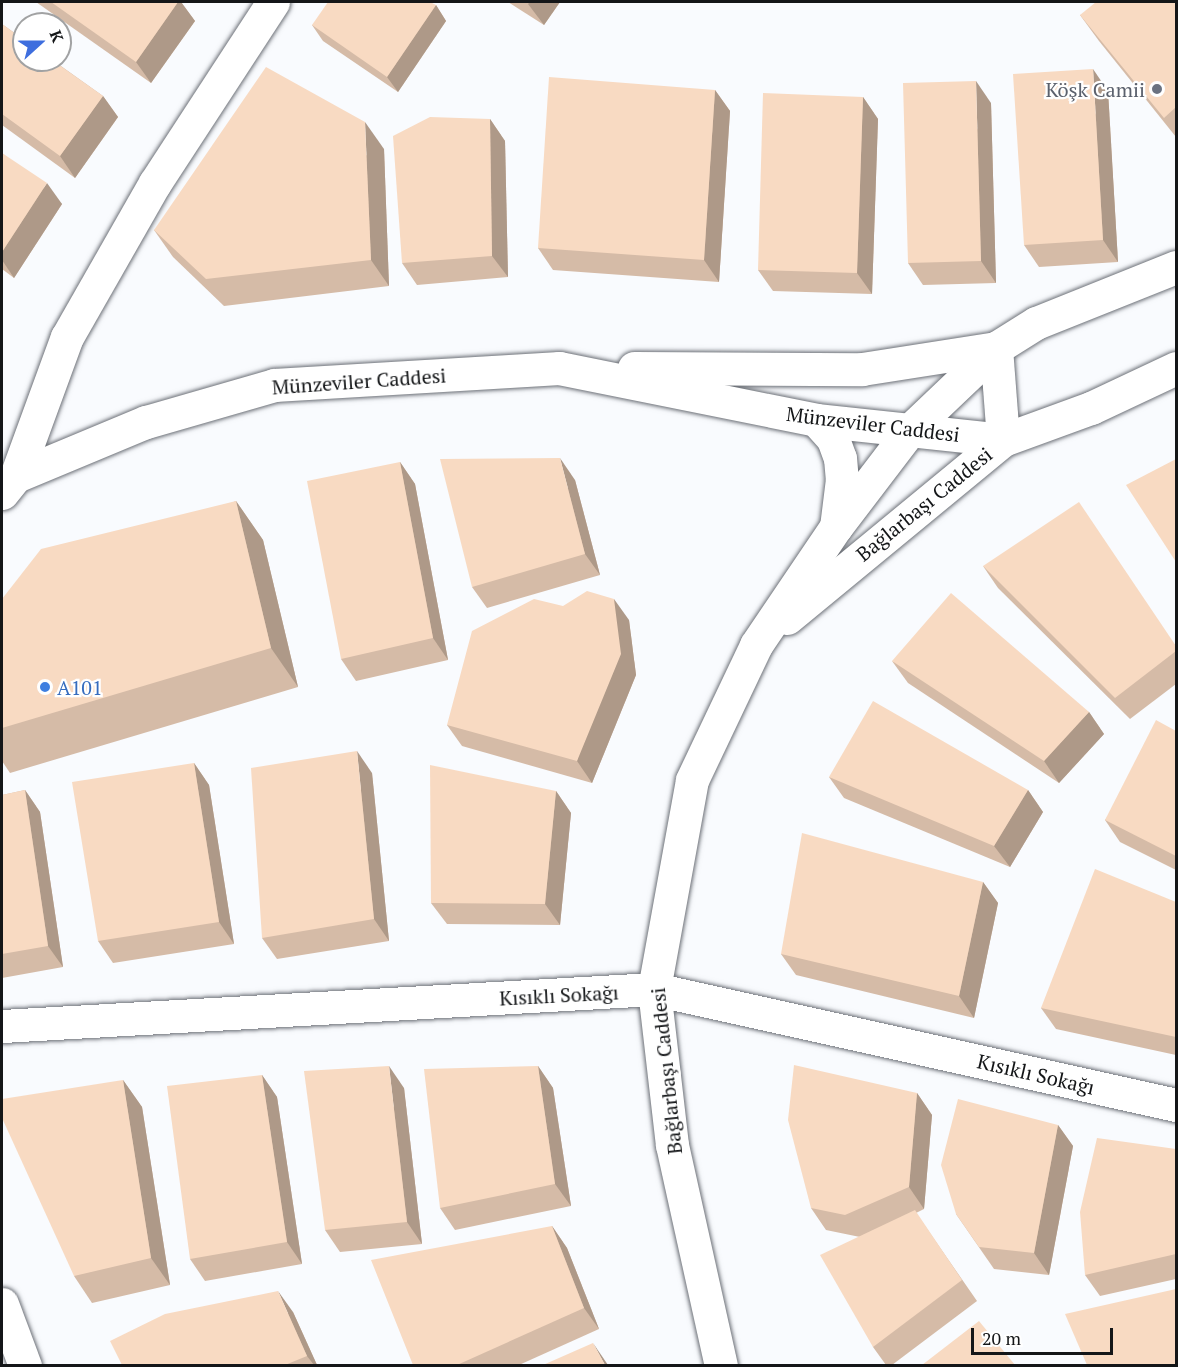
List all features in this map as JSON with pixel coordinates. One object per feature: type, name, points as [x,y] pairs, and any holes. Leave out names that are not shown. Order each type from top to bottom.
[{"type":"street","points":[[9,484],[67,337],[155,183],[273,2]]},
{"type":"street","name":"Münzeviler Caddesi","points":[[9,484],[146,422],[274,385],[559,368],[862,369],[996,348],[1036,322],[1176,267]]},
{"type":"street","name":"Bağlarbaşı Caddesi","points":[[721,1365],[672,1145],[654,989],[692,780],[756,645],[836,527],[909,430],[996,348]]},
{"type":"street","name":"Bağlarbaşı Caddesi","points":[[756,645],[1003,440],[996,348]]},
{"type":"street","name":"Münzeviler Caddesi","points":[[559,368],[816,420],[1003,440],[1091,408],[1176,368]]},
{"type":"street","name":"Bağlarbaşı Caddesi","points":[[816,420],[832,439],[840,458],[842,487],[836,527]]},
{"type":"street","name":"Kısıklı Sokağı","points":[[2,1026],[654,989],[1176,1105]]},
{"type":"street","points":[[2,1304],[25,1365]]},
{"type":"building","points":[[51,2],[178,2],[136,62],[72,17],[72,12],[65,12]]},
{"type":"building","points":[[328,2],[430,2],[436,5],[387,77],[312,25]]},
{"type":"building","name":"Köşk Camii","points":[[1096,2],[1176,2],[1176,107],[1164,118],[1080,15]]},
{"type":"building","points":[[2,24],[12,31],[12,72],[69,72],[103,96],[60,156],[2,114]]},
{"type":"building","points":[[266,67],[365,122],[371,260],[206,279],[154,230]]},
{"type":"building","points":[[1093,69],[1103,240],[1024,245],[1013,74]]},
{"type":"building","points":[[549,77],[715,90],[704,260],[538,248]]},
{"type":"building","points":[[976,81],[981,261],[908,263],[903,83]]},
{"type":"building","points":[[763,93],[863,97],[857,273],[758,270]]},
{"type":"building","points":[[430,117],[490,119],[492,256],[402,263],[393,136]]},
{"type":"building","points":[[2,153],[47,183],[2,252]]},
{"type":"building","points":[[560,458],[585,554],[472,587],[440,459]]},
{"type":"building","points":[[1176,459],[1176,562],[1126,485]]},
{"type":"building","points":[[400,462],[433,638],[341,659],[307,481]]},
{"type":"building","points":[[236,501],[271,648],[2,728],[2,599],[41,549]]},
{"type":"building","points":[[1079,502],[1176,646],[1176,651],[1115,698],[983,566]]},
{"type":"building","points":[[587,591],[614,599],[621,654],[577,761],[447,725],[472,631],[534,599],[563,606]]},
{"type":"building","points":[[951,593],[1089,712],[1044,761],[892,661]]},
{"type":"building","points":[[873,701],[1028,790],[994,846],[829,777]]},
{"type":"building","points":[[1156,720],[1176,731],[1176,856],[1105,820]]},
{"type":"building","points":[[357,751],[374,919],[262,938],[251,768]]},
{"type":"building","points":[[194,763],[219,922],[98,941],[72,782]]},
{"type":"building","points":[[430,765],[556,791],[545,904],[431,903]]},
{"type":"building","points":[[25,790],[48,946],[2,954],[2,795]]},
{"type":"building","points":[[802,833],[983,882],[959,996],[781,954]]},
{"type":"building","points":[[1095,869],[1176,902],[1176,1037],[1041,1008]]},
{"type":"building","points":[[794,1065],[917,1093],[909,1187],[845,1215],[811,1208],[788,1120]]},
{"type":"building","points":[[389,1066],[407,1222],[325,1230],[304,1071]]},
{"type":"building","points":[[538,1066],[555,1184],[440,1208],[424,1069]]},
{"type":"building","points":[[262,1075],[287,1242],[190,1259],[167,1086]]},
{"type":"building","points":[[123,1080],[151,1258],[74,1276],[2,1118],[2,1099]]},
{"type":"building","points":[[958,1099],[1058,1125],[1034,1253],[979,1247],[956,1214],[941,1165]]},
{"type":"building","points":[[1097,1138],[1176,1149],[1176,1254],[1085,1275],[1080,1212]]},
{"type":"building","points":[[915,1210],[962,1280],[873,1347],[820,1255]]},
{"type":"building","points":[[552,1226],[584,1308],[457,1365],[413,1365],[371,1260]]},
{"type":"building","points":[[1176,1289],[1176,1365],[1087,1365],[1065,1314]]},
{"type":"building","points":[[278,1291],[307,1356],[285,1365],[122,1365],[110,1341],[165,1314]]},
{"type":"building","points":[[979,1321],[1015,1365],[922,1365]]},
{"type":"building","points":[[593,1343],[605,1365],[543,1365]]},
{"type":"place","name":"Köşk Camii","points":[[1157,89]]},
{"type":"place","name":"A101","points":[[45,687]]}]
